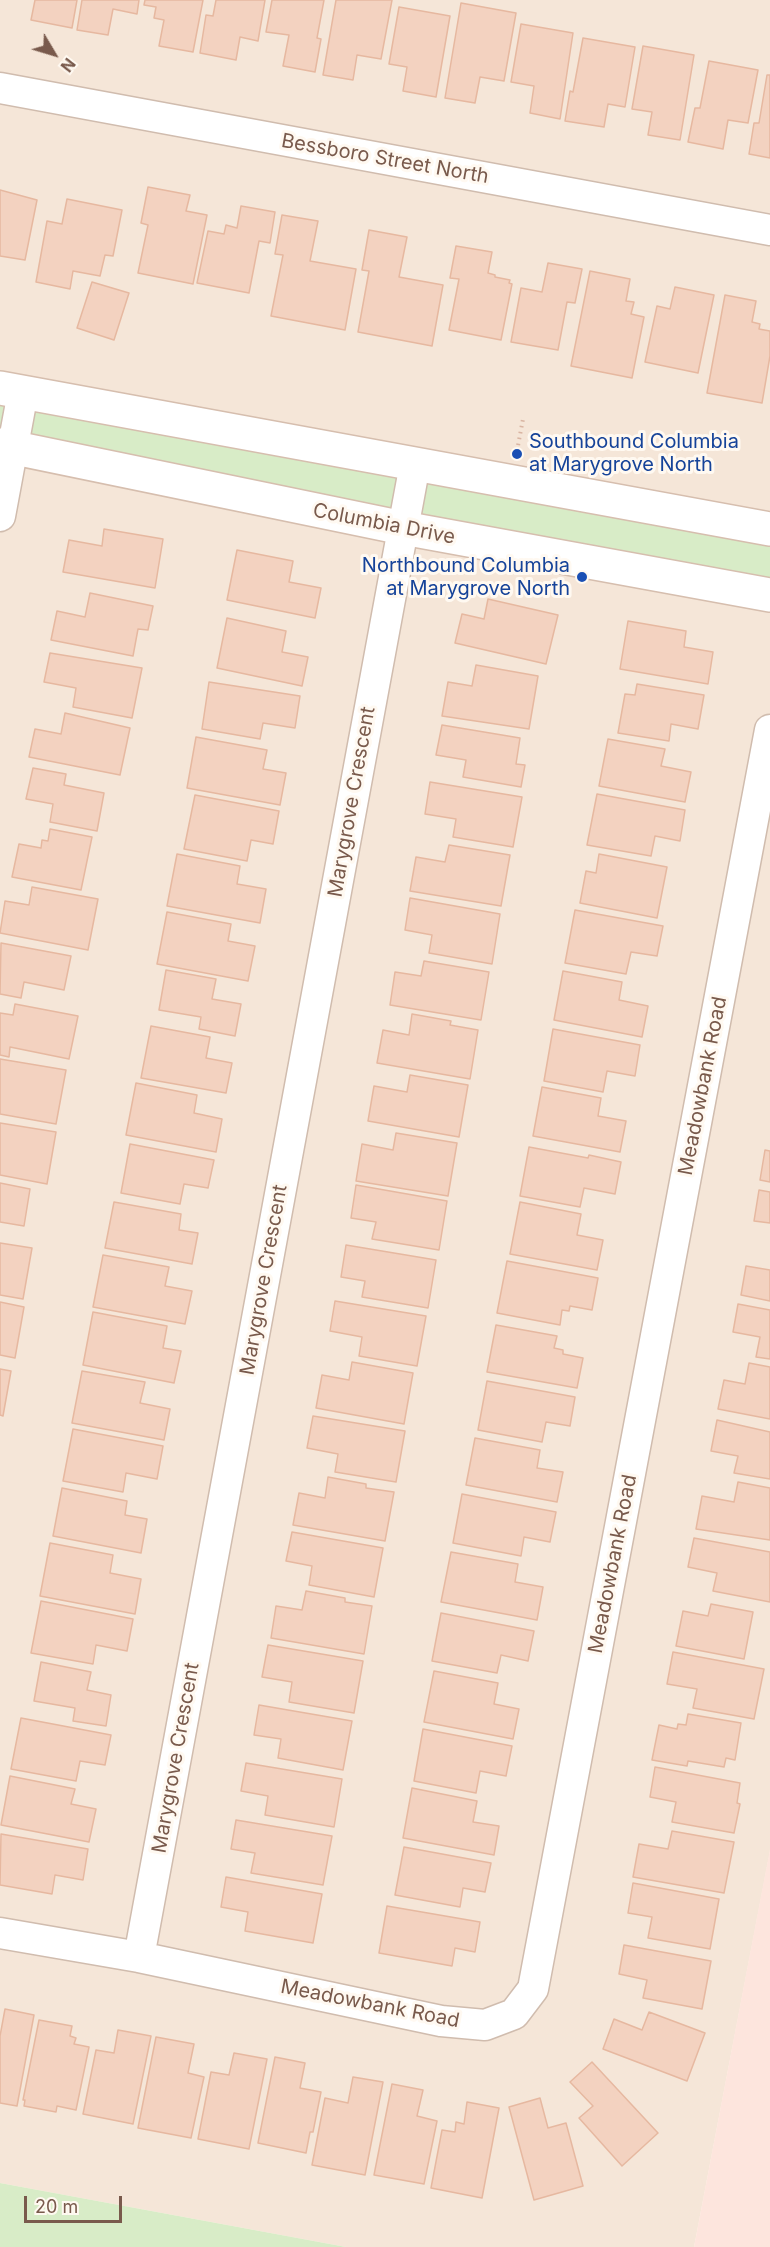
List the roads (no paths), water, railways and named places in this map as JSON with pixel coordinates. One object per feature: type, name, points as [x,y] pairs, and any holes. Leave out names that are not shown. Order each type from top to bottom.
[{"type":"street","name":"Bessboro Street North","points":[[0,88],[770,230]]},
{"type":"street","points":[[0,516],[11,390],[770,529]]},
{"type":"street","name":"Columbia Drive","points":[[6,446],[403,528],[770,595]]},
{"type":"street","name":"Marygrove Crescent","points":[[139,1957],[415,464]]},
{"type":"street","name":"Meadowbank Road","points":[[139,1957],[441,2021],[485,2025],[514,2014],[532,1989],[770,730]]},
{"type":"street","points":[[0,1933],[139,1957]]},
{"type":"place","name":"Southbound Columbia at Marygrove North","points":[[517,454]]},
{"type":"place","name":"Northbound Columbia at Marygrove North","points":[[582,577]]}]
